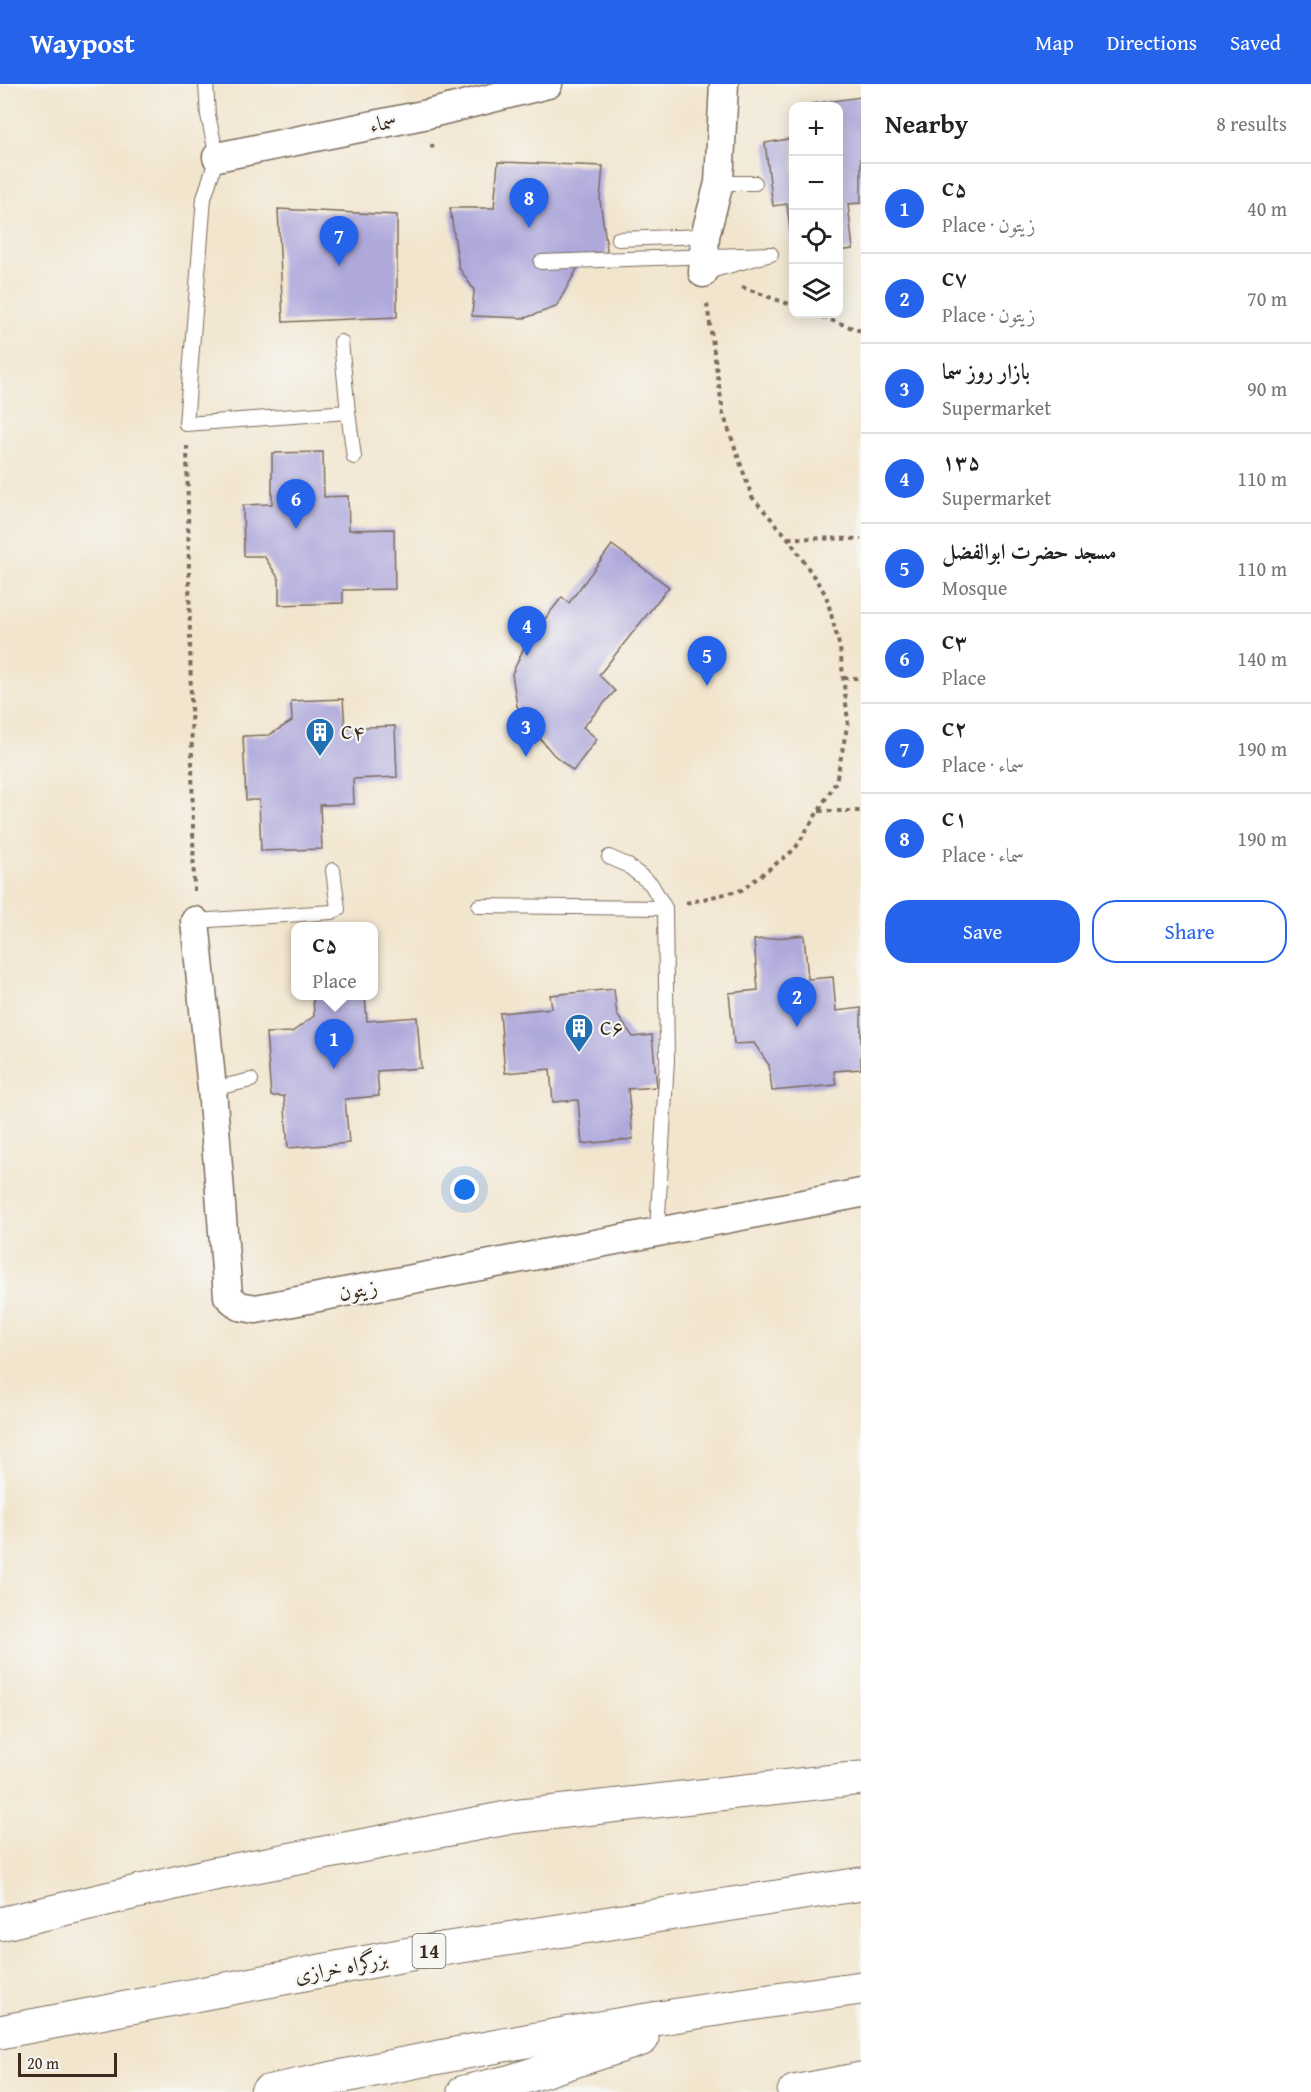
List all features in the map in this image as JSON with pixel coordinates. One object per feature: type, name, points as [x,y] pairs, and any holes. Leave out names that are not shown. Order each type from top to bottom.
[{"type":"highway","points":[[0,1923],[209,1875],[512,1817],[861,1778]]},
{"type":"highway","name":"بزرگراه خرازی","points":[[0,2032],[410,1954],[861,1884]]},
{"type":"highway","points":[[267,2092],[405,2062],[759,2002],[861,1988]]},
{"type":"highway","points":[[464,2092],[512,2081],[759,2002]]},
{"type":"highway","points":[[794,2092],[861,2079]]},
{"type":"street","name":"سماء","points":[[217,157],[428,114],[548,84]]},
{"type":"street","points":[[702,273],[705,236],[719,183],[724,84]]},
{"type":"street","name":"زیتون","points":[[195,921],[212,1089],[228,1296],[239,1306],[256,1309],[861,1192]]},
{"type":"lane","points":[[206,84],[208,116],[217,157],[204,198],[186,424],[348,412]]},
{"type":"lane","points":[[719,183],[755,183]]},
{"type":"lane","points":[[618,239],[705,236]]},
{"type":"lane","points":[[541,262],[771,255],[702,273]]},
{"type":"lane","points":[[341,342],[354,457]]},
{"type":"lane","points":[[609,857],[627,865],[651,884],[665,908],[667,1060],[657,1232]]},
{"type":"lane","points":[[195,921],[332,912],[338,909],[333,870]]},
{"type":"lane","points":[[478,906],[665,908]]},
{"type":"lane","points":[[212,1089],[251,1080]]},
{"type":"path","points":[[665,908],[742,890],[795,849],[836,782],[848,722],[840,648],[826,595],[788,538],[752,497],[723,413],[702,273],[789,304]]},
{"type":"path","points":[[825,318],[861,331]]},
{"type":"path","points":[[186,424],[195,921]]},
{"type":"path","points":[[788,538],[861,539]]},
{"type":"path","points":[[844,678],[861,678]]},
{"type":"path","points":[[818,811],[861,811]]},
{"type":"building","points":[[861,97],[861,203],[848,204],[853,249],[843,250],[843,102],[825,102]]},
{"type":"building","points":[[789,139],[789,222],[787,204],[773,206],[765,143]]},
{"type":"building","points":[[498,162],[603,166],[600,200],[607,249],[605,258],[581,262],[556,307],[525,318],[472,316],[474,290],[459,268],[450,208],[494,208]]},
{"type":"building","points":[[278,209],[397,215],[397,317],[283,322]]},
{"type":"building","points":[[323,452],[324,497],[348,496],[349,530],[394,529],[395,589],[343,590],[343,603],[279,605],[279,579],[264,556],[244,556],[243,505],[272,504],[272,453]]},
{"type":"building","points":[[612,545],[669,587],[599,675],[615,691],[583,727],[597,739],[573,771],[553,754],[517,706],[512,674],[526,643],[562,597],[569,603]]},
{"type":"building","name":"C۴","points":[[343,699],[345,728],[395,726],[397,777],[353,779],[354,804],[320,805],[322,849],[261,851],[259,800],[246,800],[243,736],[269,735],[292,721],[291,701]]},
{"type":"building","points":[[804,935],[808,979],[833,977],[836,1011],[861,1008],[861,1069],[834,1071],[836,1085],[772,1091],[769,1065],[754,1043],[734,1044],[729,993],[758,990],[754,940]]},
{"type":"building","name":"C۶","points":[[614,989],[617,1015],[633,1037],[652,1035],[657,1087],[628,1089],[633,1139],[582,1144],[578,1100],[553,1102],[550,1069],[505,1073],[500,1013],[552,1008],[550,995]]},
{"type":"building","points":[[313,1000],[365,1000],[367,1021],[417,1017],[421,1068],[377,1071],[379,1096],[345,1099],[349,1143],[288,1148],[284,1096],[271,1096],[266,1033],[292,1032],[314,1016]]},
{"type":"place","name":"C۱","points":[[529,228]]},
{"type":"place","name":"C۲","points":[[339,266]]},
{"type":"place","name":"C۳","points":[[296,529]]},
{"type":"place","name":"۱۳۵","points":[[527,656]]},
{"type":"place","name":"مسجد حضرت ابوالفضل","points":[[707,686]]},
{"type":"place","name":"بازار روز سما","points":[[526,757]]},
{"type":"place","name":"C۴","points":[[320,758]]},
{"type":"place","name":"C۷","points":[[797,1027]]},
{"type":"place","name":"C۶","points":[[579,1054]]},
{"type":"place","name":"C۵","points":[[334,1069]]}]
